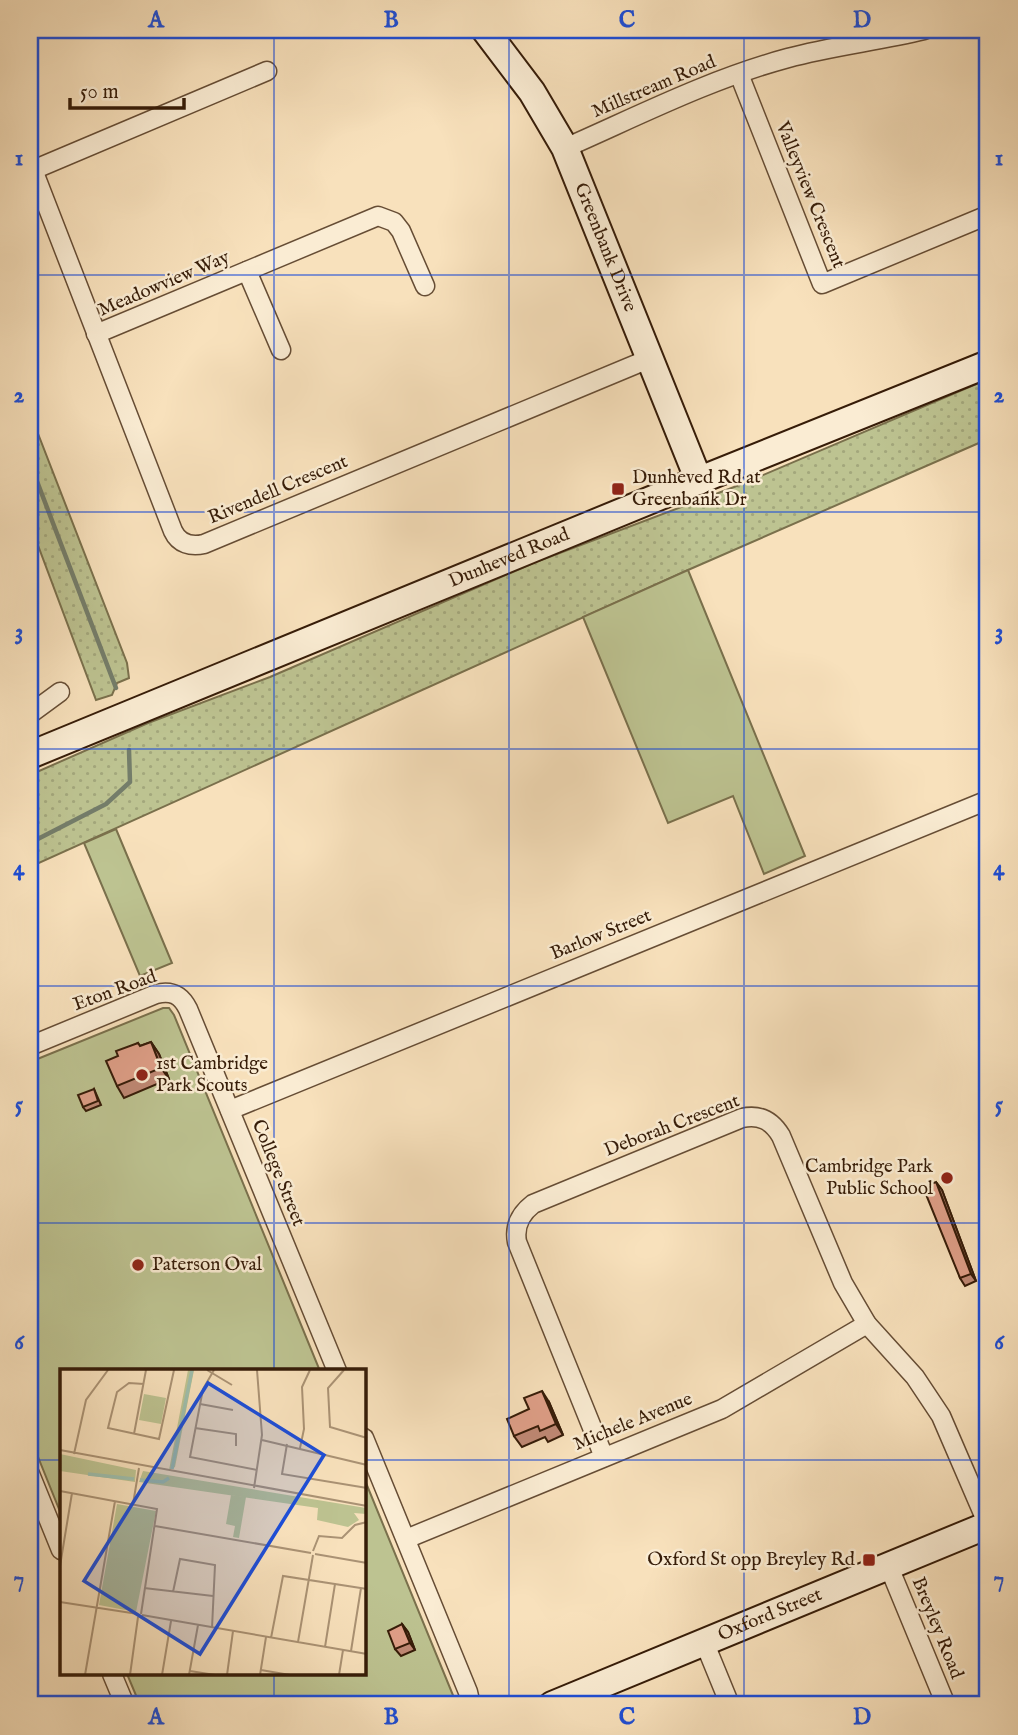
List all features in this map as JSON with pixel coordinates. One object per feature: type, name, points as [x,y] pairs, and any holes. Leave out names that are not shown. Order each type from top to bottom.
[{"type":"main road","name":"Greenbank Drive","points":[[485,30],[532,92],[565,148],[699,481]]},
{"type":"main road","name":"Dunheved Road","points":[[30,755],[988,364]]},
{"type":"main road","name":"Oxford Street","points":[[552,1705],[988,1525]]},
{"type":"street","name":"Millstream Road","points":[[565,148],[700,88],[786,58],[832,38],[924,30]]},
{"type":"street","points":[[31,166],[267,71]]},
{"type":"street","name":"Valleyview Crescent","points":[[738,74],[822,284],[988,215]]},
{"type":"street","name":"Rivendell Crescent","points":[[31,166],[174,534],[180,541],[194,545],[204,544],[651,358]]},
{"type":"street","name":"Meadowview Way","points":[[96,334],[378,216],[394,222],[401,231],[425,286]]},
{"type":"street","name":"Meadowview Way","points":[[247,271],[281,350]]},
{"type":"street","points":[[30,714],[60,692]]},
{"type":"street","name":"Barlow Street","points":[[230,1110],[988,800]]},
{"type":"street","name":"Eton Road","points":[[30,1046],[156,994],[175,994]]},
{"type":"street","name":"College Street","points":[[175,994],[185,1002],[336,1369]]},
{"type":"street","name":"Deborah Crescent","points":[[604,1457],[517,1242],[518,1220],[533,1204],[742,1118],[760,1117],[771,1123],[781,1136],[830,1256],[867,1324],[915,1377],[941,1416],[988,1525]]},
{"type":"street","name":"Michele Avenue","points":[[406,1539],[731,1404],[867,1324]]},
{"type":"street","points":[[366,1443],[472,1701]]},
{"type":"street","points":[[30,1474],[60,1548]]},
{"type":"street","name":"Breyley Road","points":[[889,1567],[946,1705]]},
{"type":"street","points":[[705,1644],[730,1705]]},
{"type":"street","points":[[113,1676],[125,1705]]},
{"type":"green space","points":[[988,379],[988,439],[688,570],[30,867],[30,775],[148,723],[270,677],[536,562],[742,484]]},
{"type":"green space","points":[[30,413],[127,663],[129,678],[117,683],[112,695],[96,700],[30,524]]},
{"type":"green space","points":[[688,570],[805,856],[764,874],[733,796],[668,823],[583,617]]},
{"type":"green space","points":[[116,829],[172,963],[140,976],[84,843]]},
{"type":"green space","points":[[163,1008],[169,1008],[319,1369],[60,1369],[60,1512],[30,1437],[30,1062]]},
{"type":"green space","points":[[366,1483],[457,1705],[140,1705],[128,1676],[366,1676]]},
{"type":"building","points":[[151,1042],[161,1068],[117,1086],[106,1061],[118,1056],[116,1051],[138,1043],[140,1046]]},
{"type":"building","points":[[94,1089],[98,1101],[83,1107],[78,1095]]},
{"type":"building","points":[[936,1182],[971,1274],[960,1278],[923,1187]]},
{"type":"building","points":[[988,1316],[988,1335],[981,1319]]},
{"type":"building","points":[[542,1391],[556,1424],[540,1431],[538,1426],[514,1436],[507,1419],[529,1409],[524,1398]]},
{"type":"building","points":[[402,1624],[410,1643],[395,1649],[388,1631]]},
{"type":"waterway","points":[[30,463],[116,688]]},
{"type":"waterway","points":[[30,843],[106,804],[130,782],[129,750]]},
{"type":"place","name":"Dunheved Rd at Greenbank Dr","points":[[618,489]]},
{"type":"place","name":"1st Cambridge Park Scouts","points":[[142,1075]]},
{"type":"place","name":"Cambridge Park Public School","points":[[947,1178]]},
{"type":"place","name":"Paterson Oval","points":[[138,1265]]},
{"type":"place","name":"Oxford St opp Breyley Rd","points":[[869,1560]]}]
